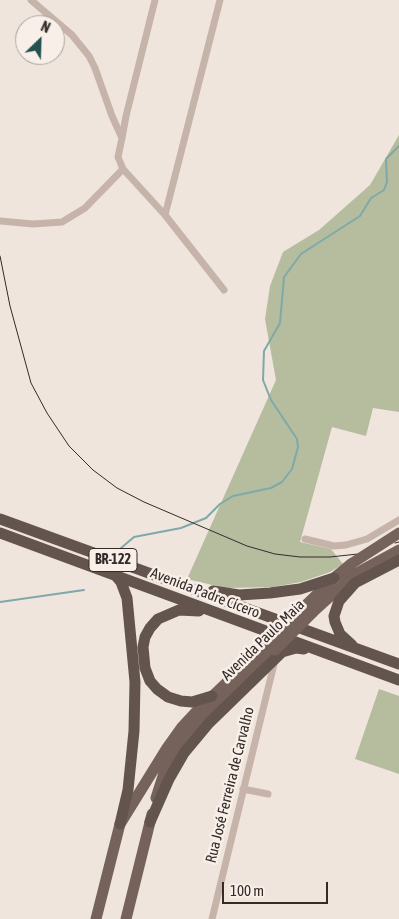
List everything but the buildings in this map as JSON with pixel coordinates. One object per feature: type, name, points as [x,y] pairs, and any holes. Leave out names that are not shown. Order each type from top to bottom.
[{"type":"highway","name":"Avenida Padre Cícero","points":[[0,519],[399,664]]},
{"type":"highway","name":"Avenida Padre Cícero","points":[[0,533],[399,680]]},
{"type":"highway","points":[[357,649],[344,639],[335,622],[334,616],[339,600],[356,583],[399,560]]},
{"type":"highway","points":[[114,575],[121,582],[127,598],[135,682],[134,731],[128,790],[120,824]]},
{"type":"highway","points":[[178,584],[188,583],[229,594],[248,595],[300,589],[334,578]]},
{"type":"highway","points":[[212,696],[197,701],[181,701],[168,697],[150,681],[145,668],[143,647],[150,628],[158,619],[168,614],[179,610],[198,610],[220,615]]},
{"type":"highway","points":[[150,822],[169,779],[184,753],[273,650],[282,652],[296,648],[317,650]]},
{"type":"main road","points":[[96,919],[120,824],[177,734],[212,696],[273,650],[334,578],[351,564],[399,533]]},
{"type":"main road","name":"Avenida Paulo Maia","points":[[309,609],[355,574],[399,550]]},
{"type":"main road","name":"Avenida Paulo Maia","points":[[126,919],[156,799],[166,770],[182,744],[202,719],[273,650]]},
{"type":"street","points":[[31,0],[66,28],[82,46],[95,68],[122,138]]},
{"type":"street","points":[[155,0],[126,116],[118,157],[123,169],[165,216],[224,290]]},
{"type":"street","points":[[165,216],[220,0]]},
{"type":"street","points":[[0,221],[33,224],[62,222],[85,208],[123,169]]},
{"type":"street","points":[[305,539],[334,546],[346,545],[367,539],[399,520]]},
{"type":"street","name":"Rua José Ferreira de Carvalho","points":[[212,919],[244,789],[273,650]]},
{"type":"street","points":[[244,789],[268,794]]},
{"type":"green space","points":[[399,135],[399,412],[373,408],[366,436],[332,427],[300,542],[331,549],[343,564],[330,572],[301,582],[273,587],[225,588],[187,579],[276,380],[265,319],[270,286],[283,252],[319,230],[370,185]]},
{"type":"green space","points":[[379,689],[399,696],[399,774],[355,759]]},
{"type":"waterway","points":[[114,554],[134,537],[181,528],[206,518],[220,504],[233,496],[271,488],[282,482],[292,469],[298,447],[297,439],[271,400],[263,380],[264,351],[280,323],[284,277],[301,254],[360,216],[371,198],[384,190],[387,182],[386,159],[399,146]]},
{"type":"waterway","points":[[0,602],[84,590]]},
{"type":"tram line","points":[[0,256],[10,306],[31,383],[47,413],[69,446],[93,470],[117,488],[144,502],[247,546],[275,554],[300,557],[330,557],[358,554]]},
{"type":"tram line","points":[[395,543],[399,542]]}]
